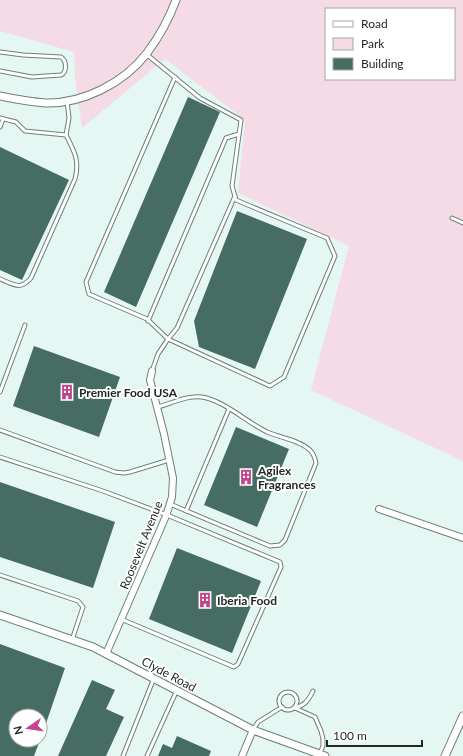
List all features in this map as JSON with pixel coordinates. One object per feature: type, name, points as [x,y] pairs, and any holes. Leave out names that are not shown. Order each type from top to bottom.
[{"type":"street","points":[[0,96],[24,101],[46,103],[67,101],[101,89],[125,74],[146,54],[157,39],[176,0]]},
{"type":"street","name":"Roosevelt Avenue","points":[[106,654],[166,515],[172,497],[173,478],[150,380],[152,371]]},
{"type":"street","points":[[379,509],[463,538]]},
{"type":"street","name":"Clyde Road","points":[[0,615],[72,640],[106,654],[253,730],[322,755]]},
{"type":"street","points":[[445,756],[463,716]]},
{"type":"street","points":[[242,756],[253,730]]},
{"type":"lane","points":[[0,52],[61,57],[65,61],[66,71],[61,75],[32,76],[0,71]]},
{"type":"lane","points":[[146,54],[175,77],[200,98],[241,120],[232,186],[236,200],[327,238],[335,256],[284,377],[270,386],[168,339],[148,321],[90,294],[86,282],[175,77]]},
{"type":"lane","points":[[0,279],[15,286],[21,286],[31,278],[75,179],[78,163],[76,154],[66,135],[69,118],[67,101]]},
{"type":"lane","points":[[0,127],[2,119],[16,122],[25,131],[66,135]]},
{"type":"lane","points":[[148,321],[226,138],[240,134]]},
{"type":"lane","points":[[152,371],[158,354],[177,328],[235,195]]},
{"type":"lane","points":[[452,218],[463,223]]},
{"type":"lane","points":[[0,392],[25,325]]},
{"type":"lane","points":[[157,408],[191,397],[202,397],[214,400],[268,432],[305,446],[311,450],[315,456],[316,463],[285,540],[280,545],[270,546],[170,504]]},
{"type":"lane","points":[[186,511],[229,409]]},
{"type":"lane","points":[[0,430],[115,472],[130,472],[169,460]]},
{"type":"lane","points":[[0,457],[103,491],[280,562],[281,567],[238,664],[234,667],[121,619]]},
{"type":"lane","points":[[0,575],[78,601],[83,607],[72,640]]},
{"type":"lane","points":[[122,756],[154,678]]},
{"type":"lane","points":[[147,756],[177,690]]},
{"type":"lane","points":[[295,708],[297,699],[294,694],[288,692],[281,696],[279,702],[282,707],[287,710],[292,709],[303,706],[309,700],[313,691]]},
{"type":"lane","points":[[253,730],[258,722],[282,707]]},
{"type":"lane","points":[[295,708],[315,717],[323,738],[322,755]]},
{"type":"green space","points":[[0,0],[463,0],[463,461],[311,390],[349,246],[238,193],[245,120],[165,59],[82,128],[75,78],[74,52],[0,31]]},
{"type":"building","points":[[188,97],[220,112],[136,307],[104,292]]},
{"type":"building","points":[[0,147],[69,180],[22,280],[0,270]]},
{"type":"building","points":[[237,211],[307,239],[255,369],[199,347],[194,321]]},
{"type":"building","name":"Premier Food USA","points":[[34,346],[120,377],[99,437],[13,406]]},
{"type":"building","name":"Agilex Fragrances","points":[[236,427],[289,449],[257,527],[204,505]]},
{"type":"building","points":[[0,482],[115,522],[93,588],[0,557]]},
{"type":"building","name":"Iberia Food","points":[[177,548],[261,581],[232,653],[149,619]]},
{"type":"building","points":[[0,644],[65,668],[48,718],[48,708],[8,708],[8,748],[37,748],[34,756],[0,756]]},
{"type":"building","points":[[92,680],[115,690],[106,709],[124,717],[106,756],[58,756]]},
{"type":"building","points":[[177,736],[211,751],[209,756],[158,756],[163,744],[172,748]]},
{"type":"place","name":"Premier Food USA","points":[[67,392]]},
{"type":"place","name":"Agilex Fragrances","points":[[246,477]]},
{"type":"place","name":"Iberia Food","points":[[205,600]]}]
